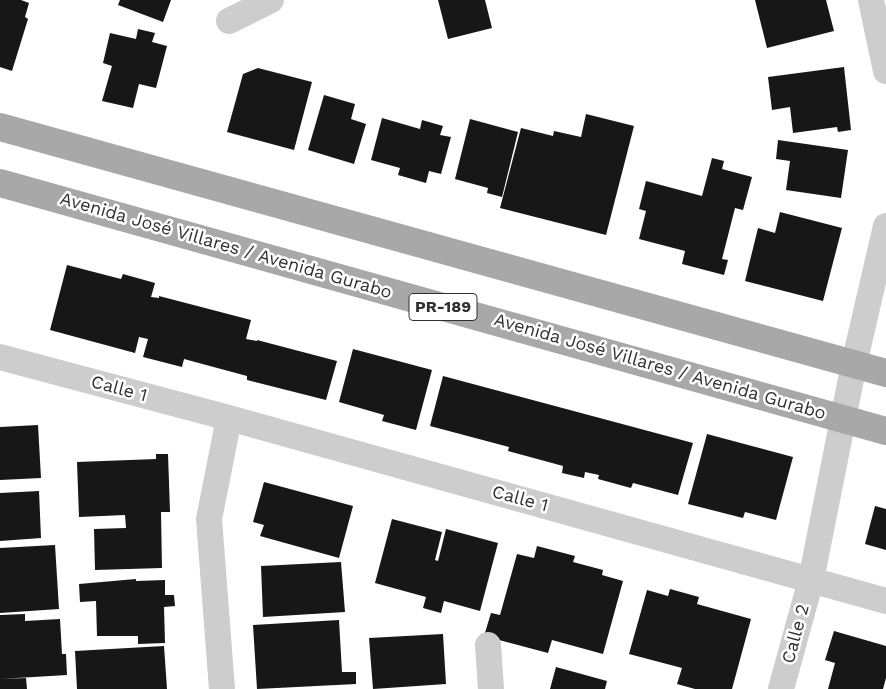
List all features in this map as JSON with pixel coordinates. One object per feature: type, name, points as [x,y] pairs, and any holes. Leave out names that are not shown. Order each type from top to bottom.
[{"type":"main road","points":[[0,127],[886,373]]},
{"type":"main road","name":"Avenida José Villares / Avenida Gurabo","points":[[0,183],[886,431]]},
{"type":"street","points":[[229,21],[271,0]]},
{"type":"street","points":[[872,0],[886,71]]},
{"type":"street","points":[[811,580],[854,364],[886,226]]},
{"type":"street","name":"Calle 1","points":[[5,358],[229,418],[886,601]]},
{"type":"street","points":[[222,689],[209,519],[229,418]]},
{"type":"street","name":"Calle 2","points":[[781,689],[811,580]]},
{"type":"street","points":[[488,645],[491,689]]},
{"type":"building","points":[[0,0],[21,0],[29,3],[25,17],[28,19],[12,71],[0,67]]},
{"type":"building","points":[[120,0],[171,0],[163,22],[118,5]]},
{"type":"building","points":[[438,0],[485,0],[492,28],[448,39]]},
{"type":"building","points":[[755,0],[826,0],[834,31],[767,48]]},
{"type":"building","points":[[138,29],[155,33],[152,42],[167,46],[156,88],[139,84],[133,108],[102,101],[112,66],[103,63],[110,33],[136,39]]},
{"type":"building","points":[[844,67],[851,130],[838,132],[837,127],[793,133],[790,107],[772,110],[768,77]]},
{"type":"building","points":[[258,68],[312,82],[294,150],[227,132],[243,74]]},
{"type":"building","points":[[324,95],[355,104],[351,119],[366,124],[354,164],[308,150]]},
{"type":"building","points":[[586,114],[634,126],[606,235],[500,208],[521,128],[553,136],[554,131],[581,137]]},
{"type":"building","points":[[382,118],[420,129],[422,120],[443,126],[440,135],[451,137],[441,174],[429,171],[426,183],[398,175],[400,168],[371,160]]},
{"type":"building","points":[[470,119],[518,132],[502,197],[487,193],[488,188],[455,179]]},
{"type":"building","points":[[778,140],[848,150],[841,198],[786,190],[790,161],[776,159]]},
{"type":"building","points":[[712,158],[724,161],[722,169],[752,177],[743,210],[735,208],[722,259],[728,260],[724,275],[682,264],[685,251],[639,239],[646,211],[639,209],[646,181],[702,196]]},
{"type":"building","points":[[780,212],[842,228],[823,301],[745,281],[758,228],[775,233]]},
{"type":"building","points":[[67,265],[121,279],[123,274],[155,283],[151,297],[159,298],[159,296],[251,320],[246,339],[257,340],[337,361],[326,400],[247,380],[247,376],[184,359],[182,367],[143,357],[148,339],[139,337],[135,353],[50,330]]},
{"type":"building","points":[[353,349],[432,370],[416,430],[382,421],[384,415],[339,402]]},
{"type":"building","points":[[443,376],[693,443],[678,495],[633,483],[631,488],[598,479],[599,475],[585,472],[584,478],[562,473],[563,466],[508,451],[509,447],[430,426]]},
{"type":"building","points":[[38,425],[41,478],[0,480],[0,427]]},
{"type":"building","points":[[707,434],[793,457],[776,520],[745,512],[743,518],[688,504]]},
{"type":"building","points":[[156,454],[168,454],[170,512],[161,512],[162,568],[95,570],[94,529],[126,528],[125,515],[79,517],[77,462],[156,459]]},
{"type":"building","points":[[264,482],[353,506],[339,558],[260,536],[264,525],[253,522]]},
{"type":"building","points":[[39,491],[41,538],[0,541],[0,493]]},
{"type":"building","points":[[875,506],[886,509],[886,550],[865,544]]},
{"type":"building","points":[[392,519],[442,532],[435,560],[438,561],[446,529],[498,543],[480,611],[444,601],[441,613],[423,608],[426,597],[375,583]]},
{"type":"building","points":[[55,545],[59,609],[0,613],[0,548]]},
{"type":"building","points":[[537,546],[575,556],[573,562],[603,570],[602,575],[623,581],[603,654],[552,640],[548,653],[484,636],[491,613],[500,615],[517,554],[534,558]]},
{"type":"building","points":[[341,562],[345,612],[263,617],[261,566]]},
{"type":"building","points":[[136,579],[136,581],[165,580],[165,595],[174,595],[175,606],[164,607],[165,643],[138,644],[138,636],[97,636],[96,601],[80,602],[79,584]]},
{"type":"building","points":[[670,589],[699,597],[697,604],[751,619],[732,689],[695,689],[677,684],[682,668],[629,654],[647,590],[668,596]]},
{"type":"building","points":[[25,614],[25,621],[60,619],[62,654],[66,654],[67,675],[0,679],[0,615]]},
{"type":"building","points":[[339,620],[342,672],[356,672],[356,684],[257,689],[253,625]]},
{"type":"building","points":[[834,631],[886,646],[886,678],[883,689],[828,689],[835,663],[825,660]]},
{"type":"building","points":[[443,634],[446,684],[373,689],[369,638]]},
{"type":"building","points":[[164,646],[167,689],[77,689],[75,651]]},
{"type":"building","points":[[556,667],[607,681],[605,689],[550,689]]},
{"type":"building","points":[[26,678],[27,689],[0,689],[0,679]]}]
